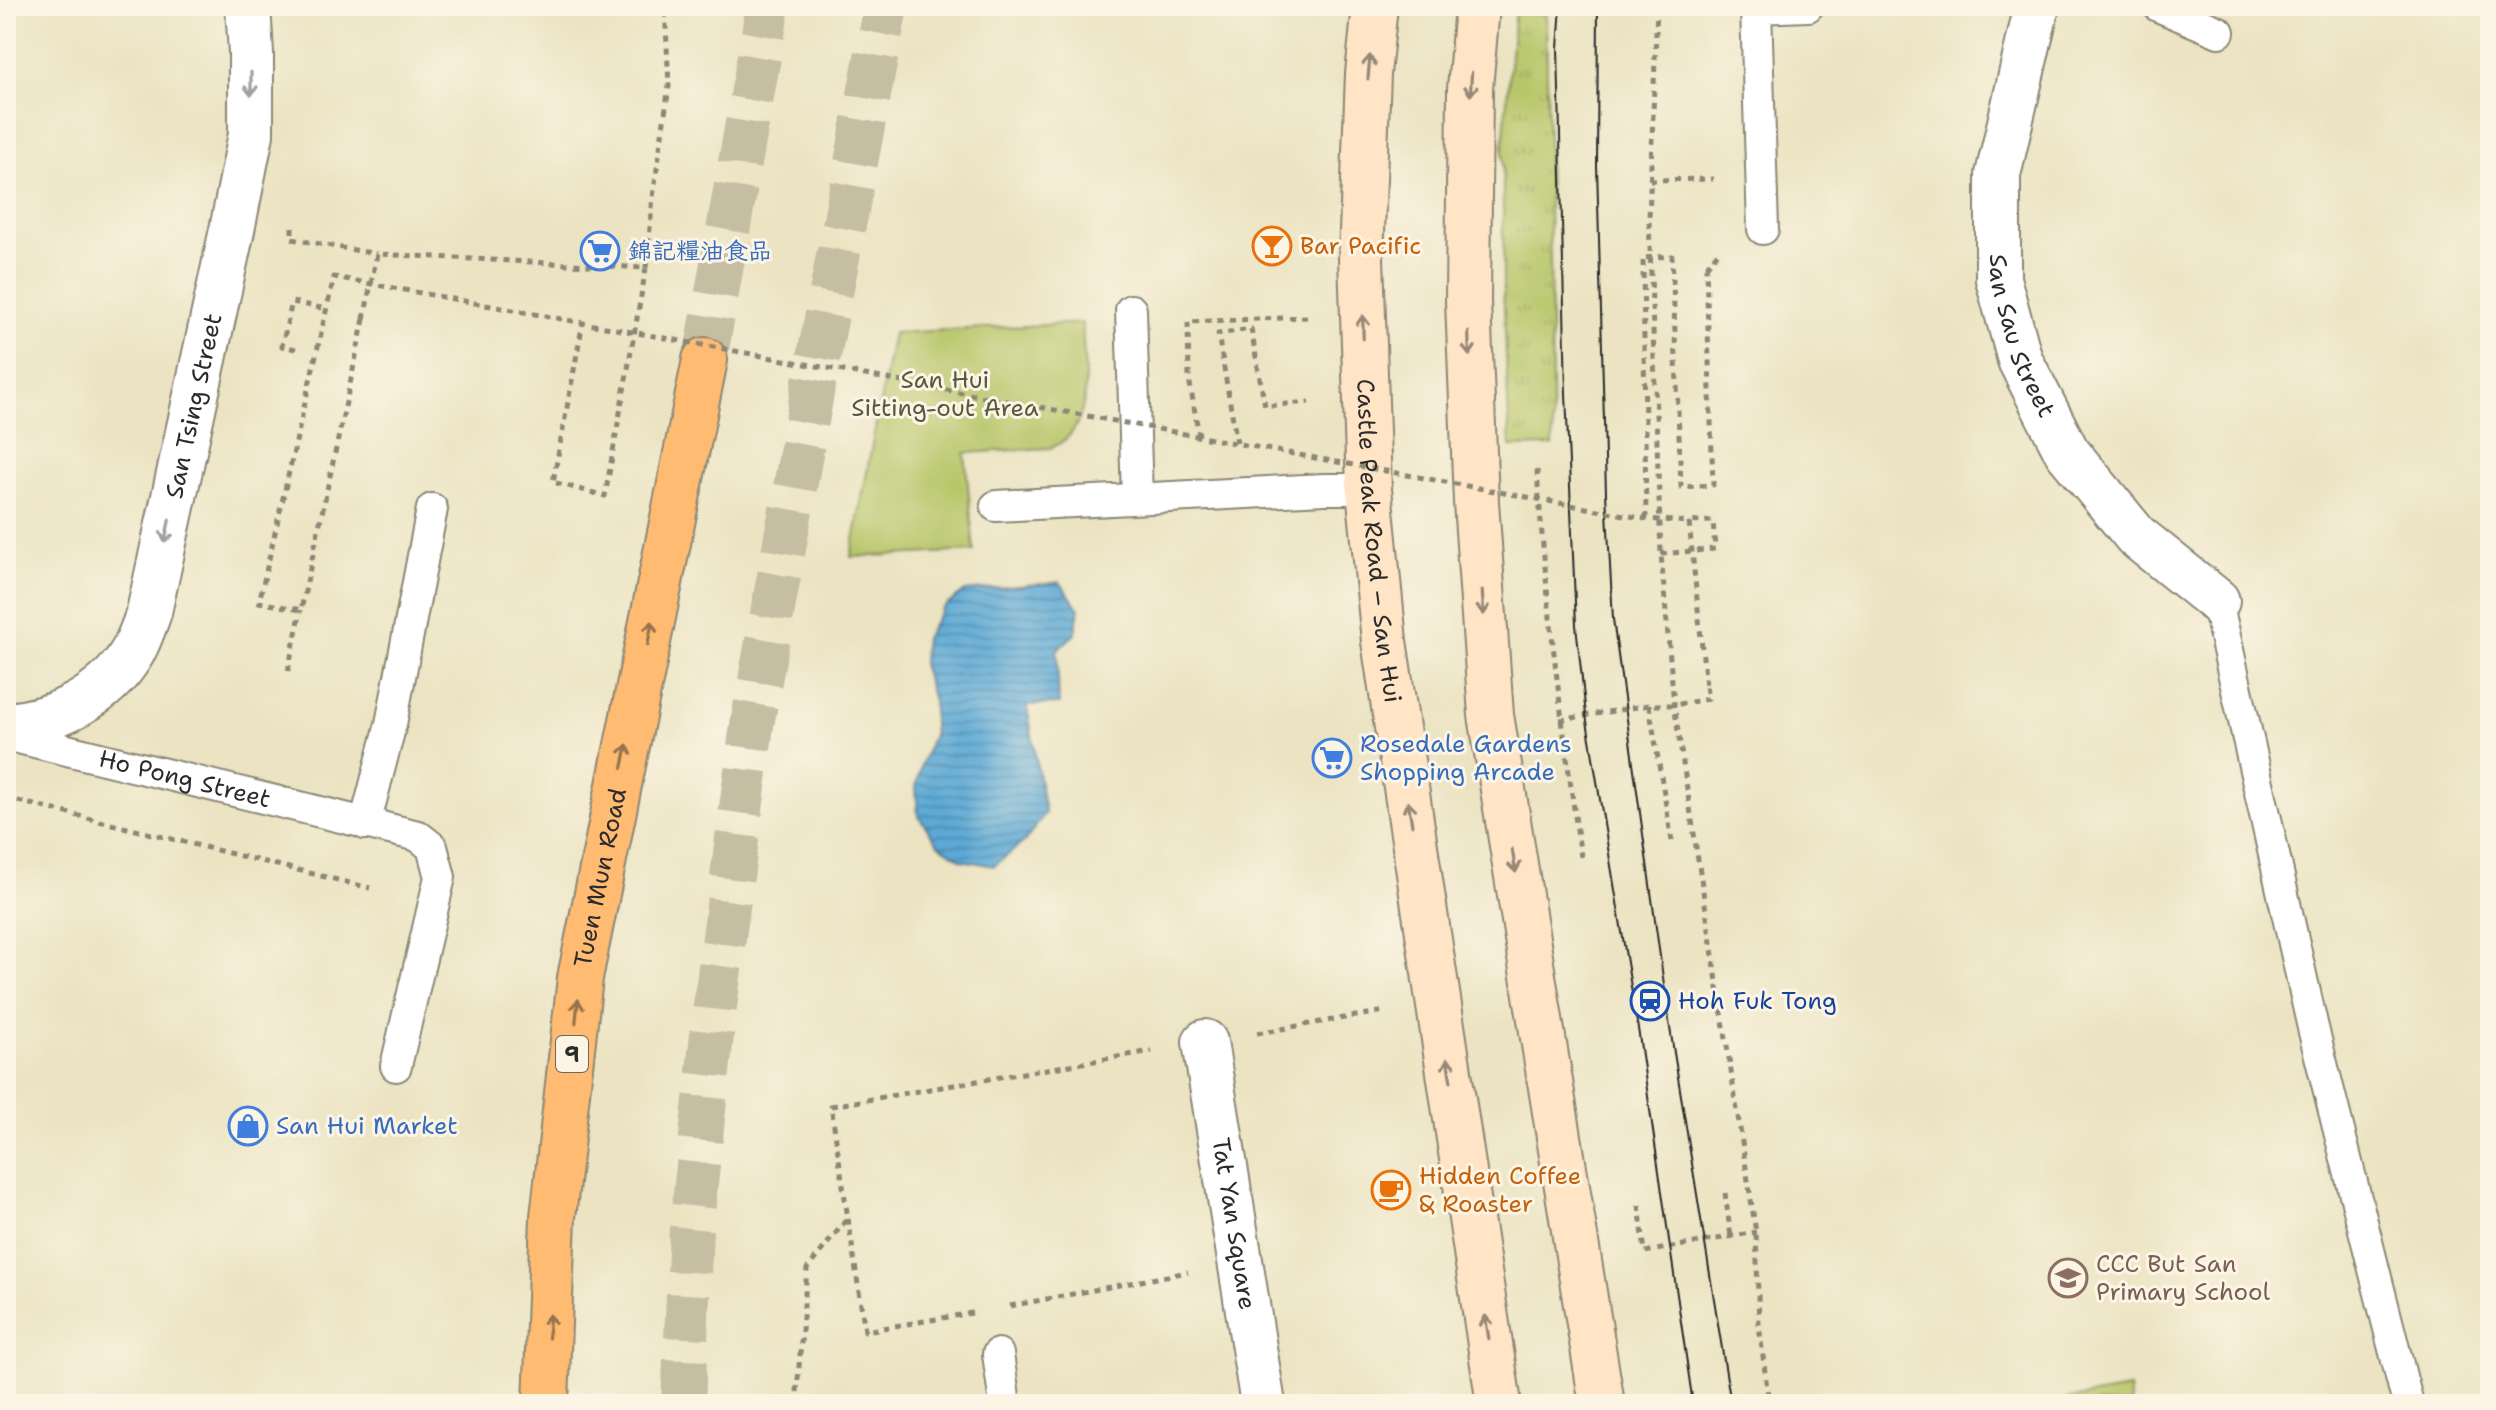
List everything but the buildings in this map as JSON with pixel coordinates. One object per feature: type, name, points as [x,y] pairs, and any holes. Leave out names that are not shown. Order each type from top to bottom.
[{"type":"highway","name":"Tuen Mun Road","points":[[546,1404],[553,1217],[580,978],[705,360]]},
{"type":"main road","name":"Castle Peak Road – San Hui","points":[[1375,6],[1368,74],[1361,258],[1369,489],[1384,641],[1499,1404]]},
{"type":"main road","points":[[1477,6],[1470,89],[1468,301],[1476,502],[1491,715],[1602,1404]]},
{"type":"street","name":"San Tsing Street","points":[[6,725],[23,724],[65,711],[93,694],[114,677],[133,652],[149,612],[251,134],[248,6]]},
{"type":"street","name":"San Sau Street","points":[[2037,6],[1998,175],[1998,279],[2020,360],[2067,452],[2136,536],[2217,601]]},
{"type":"street","name":"Tat Yan Square","points":[[1205,1042],[1263,1404]]},
{"type":"lane","points":[[1763,229],[1756,8],[1808,6]]},
{"type":"lane","points":[[2158,6],[2219,32]]},
{"type":"lane","points":[[1131,310],[1137,498]]},
{"type":"lane","points":[[996,506],[1369,489]]},
{"type":"lane","points":[[365,824],[391,724],[432,509]]},
{"type":"lane","points":[[2217,601],[2313,1028],[2408,1404]]},
{"type":"lane","name":"Ho Pong Street","points":[[6,735],[418,836],[432,847],[440,877],[396,1066]]},
{"type":"lane","points":[[998,1354],[1005,1404]]},
{"type":"path","points":[[583,322],[553,482],[605,496],[646,268],[669,86],[665,6]]},
{"type":"path","points":[[1657,6],[1649,219],[1661,554],[1674,705],[1756,1232],[1759,1325],[1769,1404]]},
{"type":"path","points":[[232,230],[377,254],[646,268]]},
{"type":"path","points":[[288,671],[377,254]]},
{"type":"path","points":[[1646,519],[1643,258],[1672,256],[1681,487],[1713,485],[1706,267]]},
{"type":"path","points":[[301,610],[259,602],[334,277],[1646,519],[1713,521],[1715,549],[1661,554]]},
{"type":"path","points":[[296,349],[282,346],[292,302],[326,309]]},
{"type":"path","points":[[1199,436],[1189,378],[1188,322],[1313,317]]},
{"type":"path","points":[[1237,443],[1218,334],[1251,329],[1265,406]]},
{"type":"path","points":[[1537,470],[1560,720],[1581,857]]},
{"type":"path","points":[[1560,720],[1708,699],[1689,522]]},
{"type":"path","points":[[1649,705],[1672,841]]},
{"type":"path","points":[[6,798],[370,888]]},
{"type":"path","points":[[975,1312],[865,1331],[831,1106],[1394,1009]]},
{"type":"path","points":[[1725,1193],[1731,1237]]},
{"type":"path","points":[[1639,1205],[1645,1252],[1756,1232]]},
{"type":"path","points":[[796,1404],[807,1269],[847,1218]]},
{"type":"path","points":[[1007,1307],[1240,1262]]},
{"type":"green space","points":[[1515,7],[1546,15],[1553,446],[1510,447],[1503,285],[1503,147]]},
{"type":"green space","name":"San Hui Sitting-out Area","points":[[1082,323],[1084,394],[1075,427],[1065,439],[1050,448],[965,453],[974,551],[851,557],[893,333]]},
{"type":"green space","points":[[2129,1389],[2131,1404],[2041,1404]]},
{"type":"water","points":[[1060,582],[1079,609],[1075,634],[1057,650],[1059,704],[1027,705],[1045,813],[1026,840],[994,866],[962,860],[938,844],[918,815],[916,786],[933,735],[933,701],[922,664],[925,638],[943,608],[965,591]]},
{"type":"tunnel","points":[[705,360],[768,6]]},
{"type":"tunnel","points":[[683,1404],[691,1231],[715,1006],[752,725],[886,6]]},
{"type":"tram line","points":[[1561,6],[1558,48],[1566,394],[1576,625],[1586,715],[1639,1035],[1693,1404]]},
{"type":"tram line","points":[[1598,6],[1597,166],[1606,494],[1613,619],[1670,1028],[1731,1404]]},
{"type":"place","name":"Bar Pacific","points":[[1272,246]]},
{"type":"place","name":"錦記糧油食品","points":[[600,251]]},
{"type":"place","name":"Rosedale Gardens Shopping Arcade","points":[[1332,758]]},
{"type":"place","name":"Hoh Fuk Tong","points":[[1650,1001]]},
{"type":"place","name":"San Hui Market","points":[[248,1126]]},
{"type":"place","name":"Hidden Coffee & Roaster","points":[[1391,1190]]},
{"type":"place","name":"CCC But San Primary School","points":[[2068,1278]]}]
